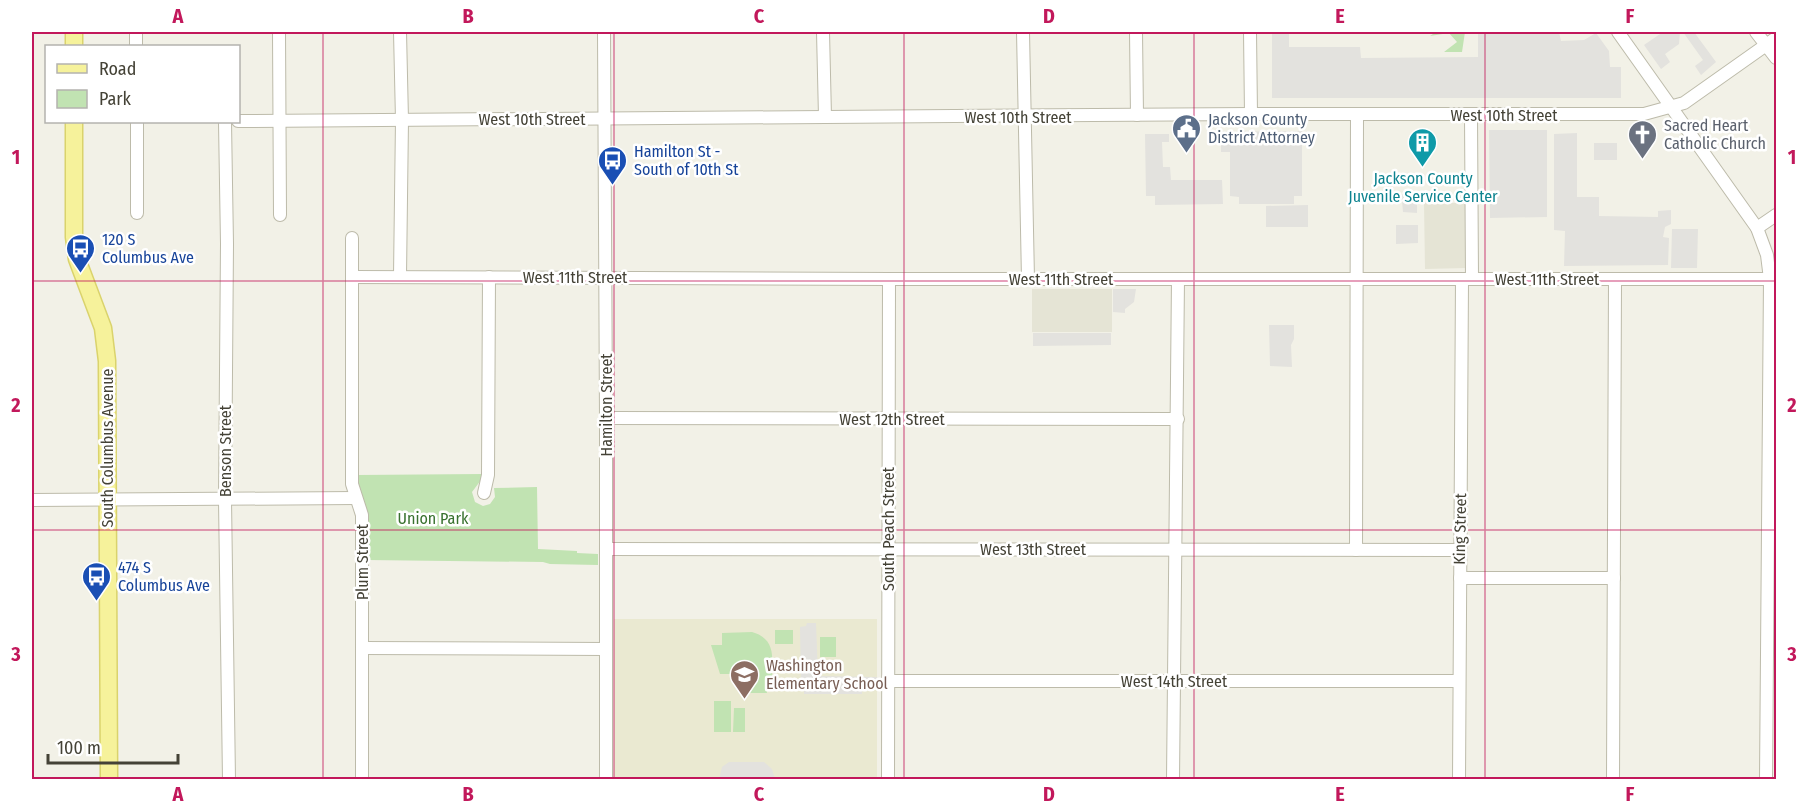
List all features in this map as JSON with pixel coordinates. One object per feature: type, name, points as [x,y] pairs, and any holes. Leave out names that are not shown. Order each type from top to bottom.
[{"type":"main road","name":"South Columbus Avenue","points":[[74,123],[74,237],[77,259],[103,328],[107,361],[109,780]]},
{"type":"street","points":[[279,32],[280,215]]},
{"type":"street","points":[[400,32],[402,120],[400,276]]},
{"type":"street","name":"Hamilton Street","points":[[604,32],[606,780]]},
{"type":"street","points":[[824,32],[825,117]]},
{"type":"street","points":[[1023,32],[1028,279]]},
{"type":"street","points":[[1136,32],[1137,115]]},
{"type":"street","points":[[1251,32],[1251,114]]},
{"type":"street","points":[[1618,32],[1757,228],[1776,249]]},
{"type":"street","points":[[1756,32],[1772,42],[1776,58]]},
{"type":"street","name":"West 10th Street","points":[[240,121],[1251,114],[1644,114],[1684,103],[1772,42]]},
{"type":"street","points":[[1356,550],[1357,115]]},
{"type":"street","name":"King Street","points":[[1459,780],[1460,550],[1471,115]]},
{"type":"street","points":[[137,123],[137,213]]},
{"type":"street","name":"Benson Street","points":[[225,123],[227,244],[225,500],[229,780]]},
{"type":"street","points":[[1757,228],[1776,215]]},
{"type":"street","points":[[1757,228],[1773,279],[1766,780]]},
{"type":"street","name":"Plum Street","points":[[352,238],[352,484],[362,515],[362,780]]},
{"type":"street","name":"West 11th Street","points":[[352,277],[1773,279]]},
{"type":"street","points":[[484,493],[488,474],[489,277]]},
{"type":"street","name":"South Peach Street","points":[[888,780],[889,279]]},
{"type":"street","points":[[1173,780],[1178,279]]},
{"type":"street","points":[[1613,780],[1615,280]]},
{"type":"street","name":"West 12th Street","points":[[606,418],[1178,419]]},
{"type":"street","points":[[32,500],[356,498]]},
{"type":"street","name":"West 13th Street","points":[[606,549],[1460,550]]},
{"type":"street","points":[[1460,578],[1614,578]]},
{"type":"street","points":[[362,648],[606,649]]},
{"type":"street","name":"West 14th Street","points":[[888,681],[1459,681]]},
{"type":"shaded area","points":[[1272,32],[1289,32],[1289,47],[1360,47],[1361,58],[1478,57],[1478,33],[1559,32],[1561,41],[1584,40],[1596,33],[1609,51],[1610,67],[1621,67],[1621,98],[1272,98]]},
{"type":"shaded area","points":[[1663,32],[1680,32],[1679,44],[1665,54],[1670,62],[1661,69],[1644,45]]},
{"type":"shaded area","points":[[1683,32],[1694,32],[1716,62],[1701,75],[1695,66],[1703,60]]},
{"type":"shaded area","points":[[1489,130],[1547,130],[1547,217],[1490,218]]},
{"type":"shaded area","points":[[1302,131],[1302,196],[1294,196],[1294,204],[1239,204],[1239,197],[1230,196],[1230,152],[1221,152],[1221,132]]},
{"type":"shaded area","points":[[1577,133],[1577,197],[1599,197],[1599,216],[1658,217],[1658,211],[1671,210],[1671,224],[1665,227],[1663,237],[1669,238],[1668,265],[1564,266],[1565,231],[1554,230],[1554,134]]},
{"type":"shaded area","points":[[1145,134],[1169,134],[1169,142],[1162,142],[1163,167],[1170,167],[1171,180],[1222,180],[1223,204],[1155,205],[1155,196],[1146,196]]},
{"type":"shaded area","points":[[1594,143],[1617,143],[1617,160],[1594,160]]},
{"type":"shaded area","points":[[1382,194],[1417,194],[1417,213],[1403,212],[1402,201],[1398,201],[1398,204],[1382,204]]},
{"type":"shaded area","points":[[1424,203],[1465,203],[1466,268],[1425,269]]},
{"type":"shaded area","points":[[1308,205],[1308,227],[1266,227],[1266,206]]},
{"type":"shaded area","points":[[1396,225],[1418,225],[1418,243],[1396,244]]},
{"type":"shaded area","points":[[1672,229],[1698,229],[1697,268],[1671,268]]},
{"type":"shaded area","points":[[1032,289],[1112,289],[1112,332],[1032,332]]},
{"type":"shaded area","points":[[1113,289],[1136,289],[1134,302],[1125,309],[1125,313],[1113,312]]},
{"type":"shaded area","points":[[1269,325],[1294,325],[1294,339],[1291,345],[1292,367],[1270,366]]},
{"type":"shaded area","points":[[1033,333],[1111,333],[1111,345],[1033,346]]},
{"type":"shaded area","name":"Washington Elementary School","points":[[614,619],[877,619],[877,779],[614,780]]},
{"type":"shaded area","points":[[807,623],[816,623],[818,676],[877,677],[877,684],[863,684],[862,694],[804,694],[804,686],[801,684],[800,627],[806,626]]},
{"type":"shaded area","points":[[729,762],[764,762],[772,769],[775,779],[719,779],[722,767]]},
{"type":"green space","points":[[1436,32],[1465,32],[1462,52],[1444,52],[1457,42],[1449,33],[1430,36]]},
{"type":"green space","name":"Union Park","points":[[482,474],[481,480],[472,492],[475,502],[483,506],[490,504],[495,497],[494,488],[537,487],[538,549],[598,554],[598,565],[543,562],[367,560],[366,507],[356,475]]},
{"type":"green space","points":[[775,630],[793,630],[793,644],[775,644]]},
{"type":"green space","points":[[752,632],[766,639],[771,651],[772,679],[766,679],[767,693],[739,693],[738,674],[720,674],[711,645],[722,645],[722,633]]},
{"type":"green space","points":[[820,637],[836,637],[836,657],[820,657]]},
{"type":"green space","points":[[714,701],[731,701],[731,732],[714,732]]},
{"type":"green space","points":[[734,708],[745,708],[745,732],[733,732]]},
{"type":"place","name":"Jackson County District Attorney","points":[[1187,154]]},
{"type":"place","name":"Sacred Heart Catholic Church","points":[[1643,160]]},
{"type":"place","name":"Jackson County Juvenile Service Center","points":[[1423,168]]},
{"type":"place","name":"Hamilton St - South of 10th St","points":[[613,186]]},
{"type":"place","name":"120 S Columbus Ave","points":[[81,274]]},
{"type":"place","name":"474 S Columbus Ave","points":[[97,602]]},
{"type":"place","name":"Washington Elementary School","points":[[745,700]]}]
